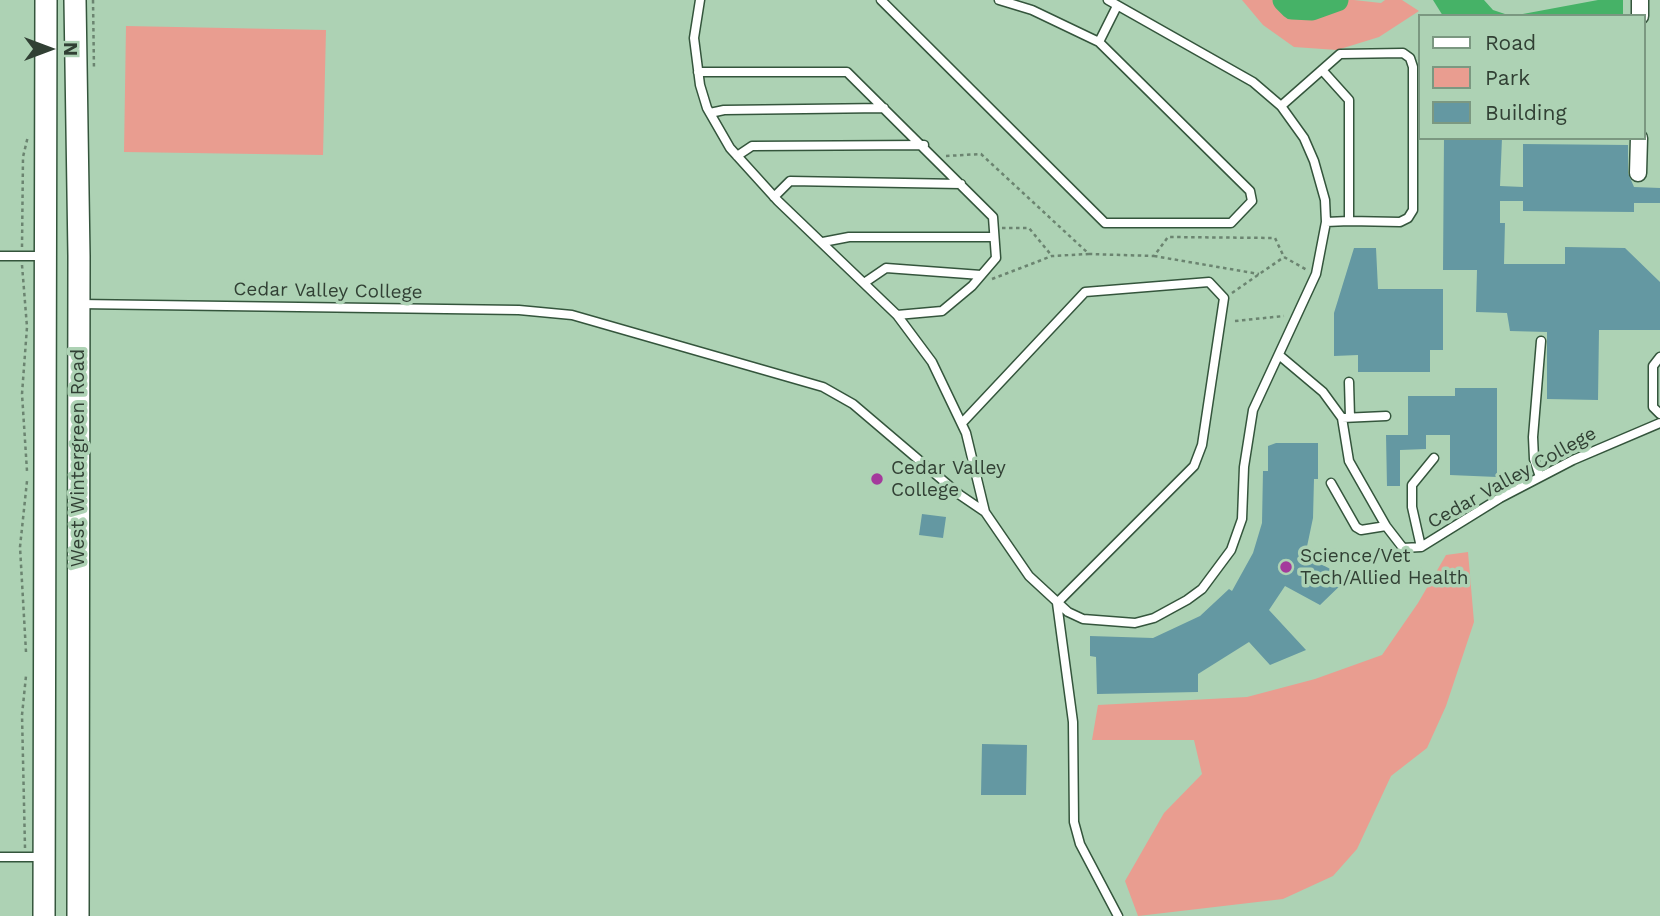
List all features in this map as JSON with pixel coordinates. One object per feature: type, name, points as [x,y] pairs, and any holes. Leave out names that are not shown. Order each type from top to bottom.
[{"type":"main road","name":"West Wintergreen Road","points":[[44,916],[35,856],[46,256],[46,0]]},
{"type":"main road","name":"West Wintergreen Road","points":[[75,0],[79,256],[78,916]]},
{"type":"main road","points":[[46,256],[79,256]]},
{"type":"main road","points":[[35,856],[78,858]]},
{"type":"street","points":[[1638,173],[1639,140]]},
{"type":"lane","name":"Cedar Valley College","points":[[700,0],[694,38],[698,72],[710,113],[737,156],[774,197],[897,316],[932,362],[962,423],[985,512],[1029,576],[1057,603],[1083,619],[1135,623],[1172,610],[1202,589],[1222,565],[1237,538],[1242,519],[1244,467],[1253,410],[1316,274],[1326,222],[1325,200],[1314,161],[1304,138],[1281,106],[1254,82],[1108,0]]},
{"type":"lane","points":[[881,0],[1105,223],[1231,223],[1252,201],[1250,191],[1099,42],[1032,9],[999,0]]},
{"type":"lane","points":[[1099,42],[1117,5]]},
{"type":"lane","points":[[1281,106],[1340,54],[1403,53],[1410,58],[1413,67],[1413,210],[1408,218],[1400,222],[1326,222]]},
{"type":"lane","points":[[1322,70],[1349,100],[1349,221]]},
{"type":"lane","points":[[698,72],[847,72],[924,145],[993,217],[996,258],[972,286],[942,312],[897,316]]},
{"type":"lane","points":[[710,113],[724,110],[884,108]]},
{"type":"lane","points":[[737,156],[752,146],[924,145]]},
{"type":"lane","points":[[774,197],[790,181],[961,184]]},
{"type":"lane","points":[[823,242],[849,237],[993,237]]},
{"type":"lane","points":[[0,256],[46,256]]},
{"type":"lane","points":[[864,283],[886,268],[981,275]]},
{"type":"lane","points":[[962,423],[1085,292],[1209,282],[1224,298],[1202,444],[1194,466],[1057,603],[1073,722],[1074,822],[1080,844],[1118,916]]},
{"type":"lane","name":"Cedar Valley College","points":[[79,304],[519,310],[572,315],[823,387],[853,404],[960,495],[985,512]]},
{"type":"lane","points":[[1540,477],[1534,459],[1533,437],[1541,341]]},
{"type":"lane","name":"Cedar Valley College","points":[[1279,355],[1323,391],[1346,417],[1349,461],[1386,526],[1403,548],[1421,547],[1540,477],[1660,423]]},
{"type":"lane","points":[[1660,357],[1653,366],[1653,408],[1660,414]]},
{"type":"lane","points":[[1349,382],[1346,417],[1386,416]]},
{"type":"lane","points":[[1421,547],[1412,507],[1412,485],[1434,458]]},
{"type":"lane","points":[[1331,483],[1356,527],[1361,530],[1386,526]]},
{"type":"lane","points":[[0,856],[35,856]]},
{"type":"path","points":[[29,131],[23,157],[21,282],[27,327],[22,394],[27,475],[20,547],[26,652],[22,715],[35,856]]},
{"type":"path","points":[[992,228],[1029,228],[1052,256]]},
{"type":"path","points":[[972,286],[1052,256],[1089,254]]},
{"type":"path","points":[[1154,256],[1259,274]]},
{"type":"path","points":[[1224,298],[1284,257]]},
{"type":"path","points":[[1235,321],[1298,314]]},
{"type":"green space","points":[[1242,0],[1354,0],[1381,3],[1385,0],[1402,0],[1419,11],[1379,37],[1337,50],[1294,47],[1263,25]]},
{"type":"green space","points":[[126,26],[326,30],[323,155],[124,152]]},
{"type":"green space","points":[[1468,552],[1474,622],[1446,706],[1427,748],[1391,776],[1357,849],[1333,876],[1283,899],[1138,916],[1125,881],[1164,813],[1202,774],[1194,740],[1092,740],[1098,705],[1247,697],[1315,679],[1382,655],[1418,603],[1446,555]]},
{"type":"shaded area","points":[[1433,0],[1484,0],[1493,10],[1505,14],[1442,14]]},
{"type":"shaded area","points":[[1598,0],[1623,0],[1623,14],[1523,14]]},
{"type":"building","points":[[1444,140],[1502,140],[1500,186],[1523,187],[1523,144],[1628,145],[1628,173],[1634,187],[1660,188],[1660,203],[1634,203],[1634,212],[1523,211],[1523,201],[1500,201],[1500,223],[1505,223],[1504,264],[1565,264],[1565,247],[1625,248],[1660,282],[1660,330],[1599,330],[1598,400],[1547,399],[1547,332],[1510,331],[1507,313],[1476,312],[1477,270],[1443,270]]},
{"type":"building","points":[[1354,248],[1376,248],[1378,289],[1443,289],[1443,350],[1430,350],[1430,372],[1358,372],[1358,355],[1334,356],[1334,313]]},
{"type":"building","points":[[1455,388],[1497,388],[1497,477],[1450,475],[1450,435],[1426,435],[1426,449],[1400,450],[1400,486],[1387,486],[1386,435],[1408,435],[1408,396],[1455,396]]},
{"type":"building","name":"Science/Vet Tech/Allied Health","points":[[1276,443],[1318,443],[1318,479],[1314,479],[1313,518],[1305,556],[1348,578],[1320,605],[1285,586],[1269,610],[1306,650],[1270,665],[1249,642],[1198,674],[1198,692],[1097,694],[1096,657],[1090,656],[1090,636],[1153,638],[1200,616],[1229,589],[1232,591],[1253,553],[1262,523],[1263,471],[1268,471],[1268,446]]},
{"type":"building","points":[[922,514],[946,517],[943,538],[919,535]]},
{"type":"building","points":[[982,744],[1027,745],[1026,795],[981,795]]},
{"type":"waterway","points":[[1284,0],[1292,8],[1312,9],[1337,0]]},
{"type":"place","name":"Cedar Valley College","points":[[877,479]]},
{"type":"place","name":"Science/Vet Tech/Allied Health","points":[[1286,567]]}]
